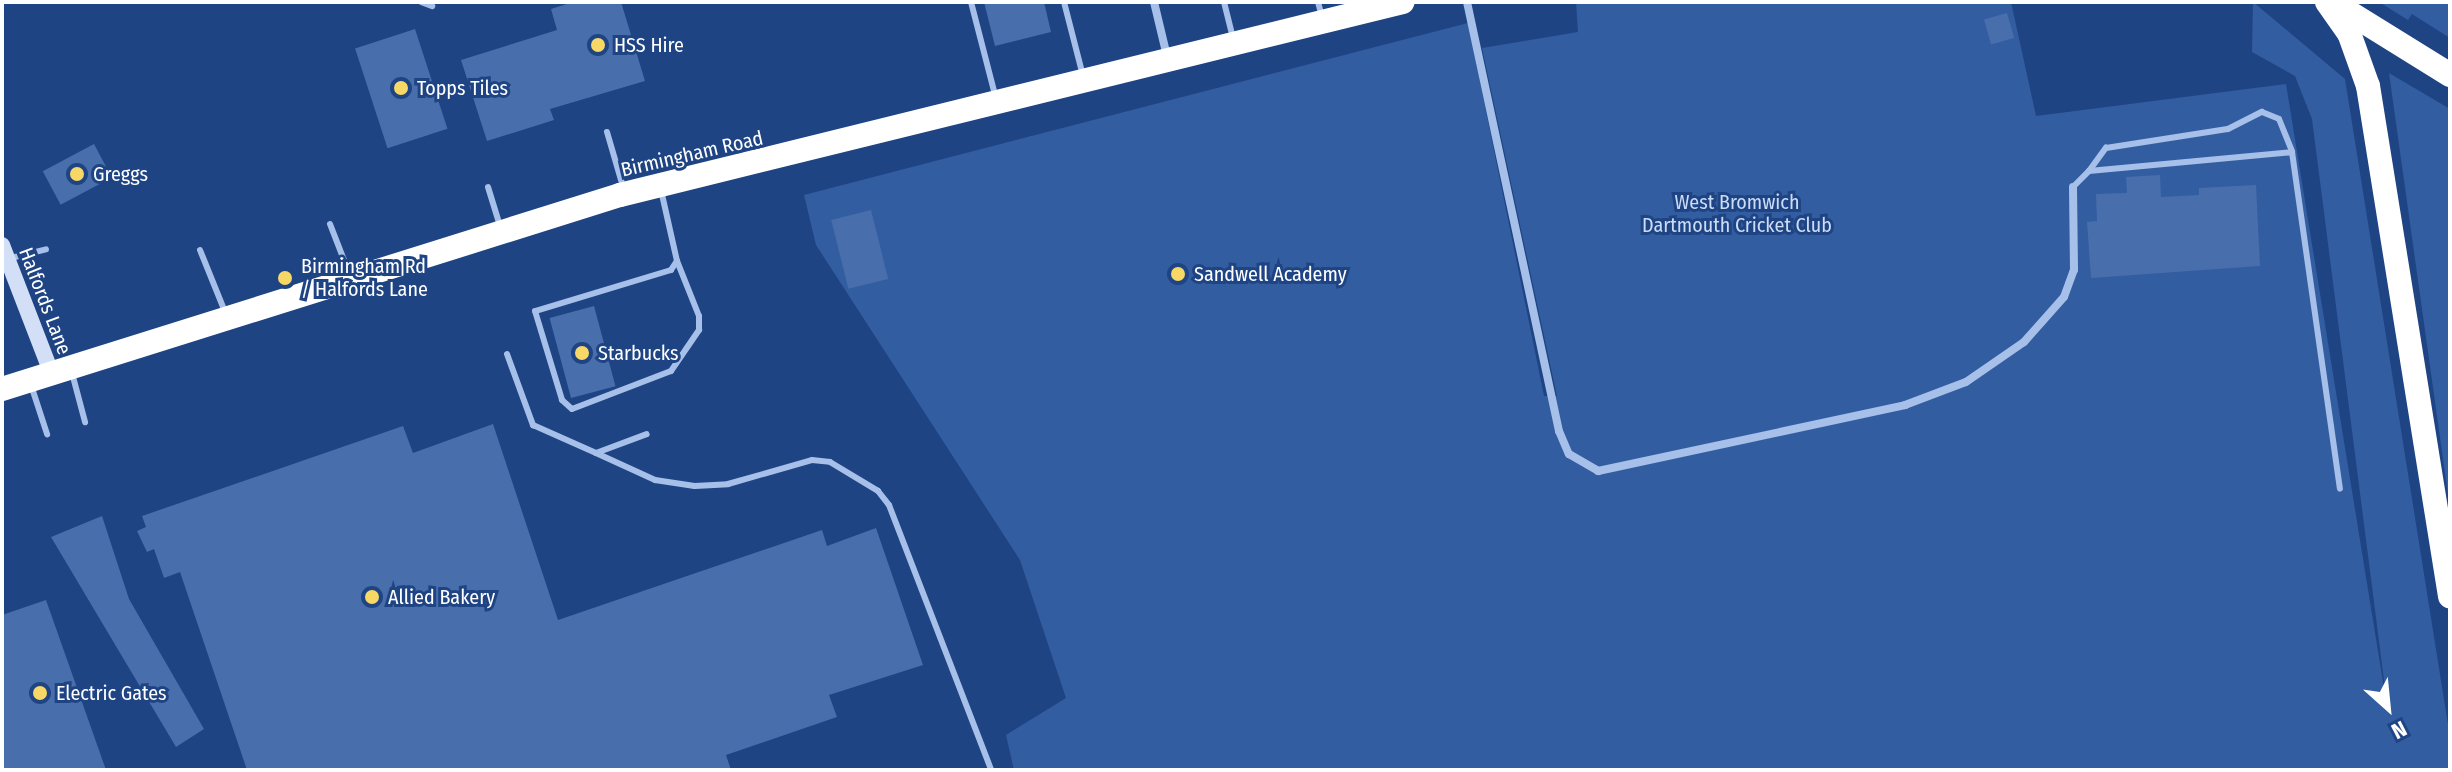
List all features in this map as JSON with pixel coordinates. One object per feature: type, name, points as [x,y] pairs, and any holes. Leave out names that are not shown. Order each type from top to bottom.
[{"type":"highway","name":"Birmingham Road","points":[[2,389],[350,277],[625,195],[1235,45],[1320,11],[1403,2]]},
{"type":"highway","points":[[2329,2],[2450,75]]},
{"type":"highway","points":[[2329,2],[2349,33],[2368,86],[2450,596]]},
{"type":"street","points":[[1154,2],[1169,61]]},
{"type":"street","points":[[1467,2],[1559,431],[1569,454],[1598,471],[1905,405],[1966,382],[2024,342],[2064,297],[2074,270],[2073,187]]},
{"type":"street","name":"Halfords Lane","points":[[5,252],[50,372]]},
{"type":"lane","points":[[421,2],[432,6]]},
{"type":"lane","points":[[971,2],[998,104]]},
{"type":"lane","points":[[1064,2],[1085,83]]},
{"type":"lane","points":[[1224,2],[1235,45]]},
{"type":"lane","points":[[2073,187],[2106,148],[2228,129],[2262,112],[2279,119],[2292,152],[2340,489]]},
{"type":"lane","points":[[607,132],[625,195]]},
{"type":"lane","points":[[2089,171],[2292,152]]},
{"type":"lane","points":[[488,187],[501,230]]},
{"type":"lane","points":[[660,187],[677,261],[699,316],[699,330],[671,371],[572,409],[562,400],[535,311],[671,270],[677,261]]},
{"type":"lane","points":[[330,224],[350,277]]},
{"type":"lane","points":[[5,252],[46,249]]},
{"type":"lane","points":[[200,250],[226,316]]},
{"type":"lane","points":[[507,354],[533,425],[655,480],[695,486],[728,484],[812,460],[830,462],[878,491],[889,505],[991,770]]},
{"type":"lane","points":[[50,372],[85,422]]},
{"type":"lane","points":[[47,434],[50,372]]},
{"type":"lane","points":[[596,453],[647,434]]},
{"type":"green space","name":"West Bromwich Dartmouth Cricket Club","points":[[1576,2],[2011,2],[2036,116],[2286,84],[2389,719],[2312,119],[2295,76],[2252,52],[2253,2],[2345,79],[2450,737],[2450,770],[1014,770],[1006,735],[1066,698],[1020,560],[816,245],[804,195],[1468,23],[1544,396],[1557,396],[1482,48],[1578,32]]},
{"type":"green space","points":[[2379,2],[2450,2],[2450,38],[2412,14],[2408,20]]},
{"type":"green space","points":[[2389,73],[2450,109],[2450,509]]},
{"type":"building","points":[[573,2],[621,2],[645,81],[550,109],[554,120],[487,141],[461,60],[557,30],[551,9]]},
{"type":"building","points":[[984,2],[1044,2],[1051,32],[995,46]]},
{"type":"building","points":[[2007,13],[2014,38],[1991,45],[1984,20]]},
{"type":"building","name":"Topps Tiles","points":[[415,29],[447,129],[388,148],[355,48]]},
{"type":"building","name":"Greggs","points":[[94,144],[112,178],[61,205],[43,171]]},
{"type":"building","points":[[2160,175],[2161,197],[2199,195],[2199,188],[2256,185],[2260,266],[2091,278],[2087,222],[2097,221],[2096,194],[2127,193],[2126,177]]},
{"type":"building","points":[[871,210],[888,279],[848,289],[831,220]]},
{"type":"building","name":"Starbucks","points":[[594,306],[615,386],[571,398],[550,318]]},
{"type":"building","name":"Allied Bakery","points":[[493,424],[558,620],[822,530],[827,546],[876,528],[923,665],[829,695],[837,717],[726,755],[731,770],[247,770],[180,572],[164,578],[154,549],[147,552],[137,531],[146,527],[142,516],[403,426],[413,453]]},
{"type":"building","points":[[102,516],[129,599],[204,729],[176,747],[51,537]]},
{"type":"building","name":"Electric Gates","points":[[46,600],[106,770],[2,770],[2,615]]},
{"type":"place","name":"HSS Hire","points":[[598,45]]},
{"type":"place","name":"Topps Tiles","points":[[401,88]]},
{"type":"place","name":"Greggs","points":[[77,174]]},
{"type":"place","name":"Sandwell Academy","points":[[1178,274]]},
{"type":"place","name":"Birmingham Rd / Halfords Lane","points":[[285,278]]},
{"type":"place","name":"Starbucks","points":[[582,353]]},
{"type":"place","name":"Allied Bakery","points":[[372,597]]},
{"type":"place","name":"Electric Gates","points":[[40,693]]}]
